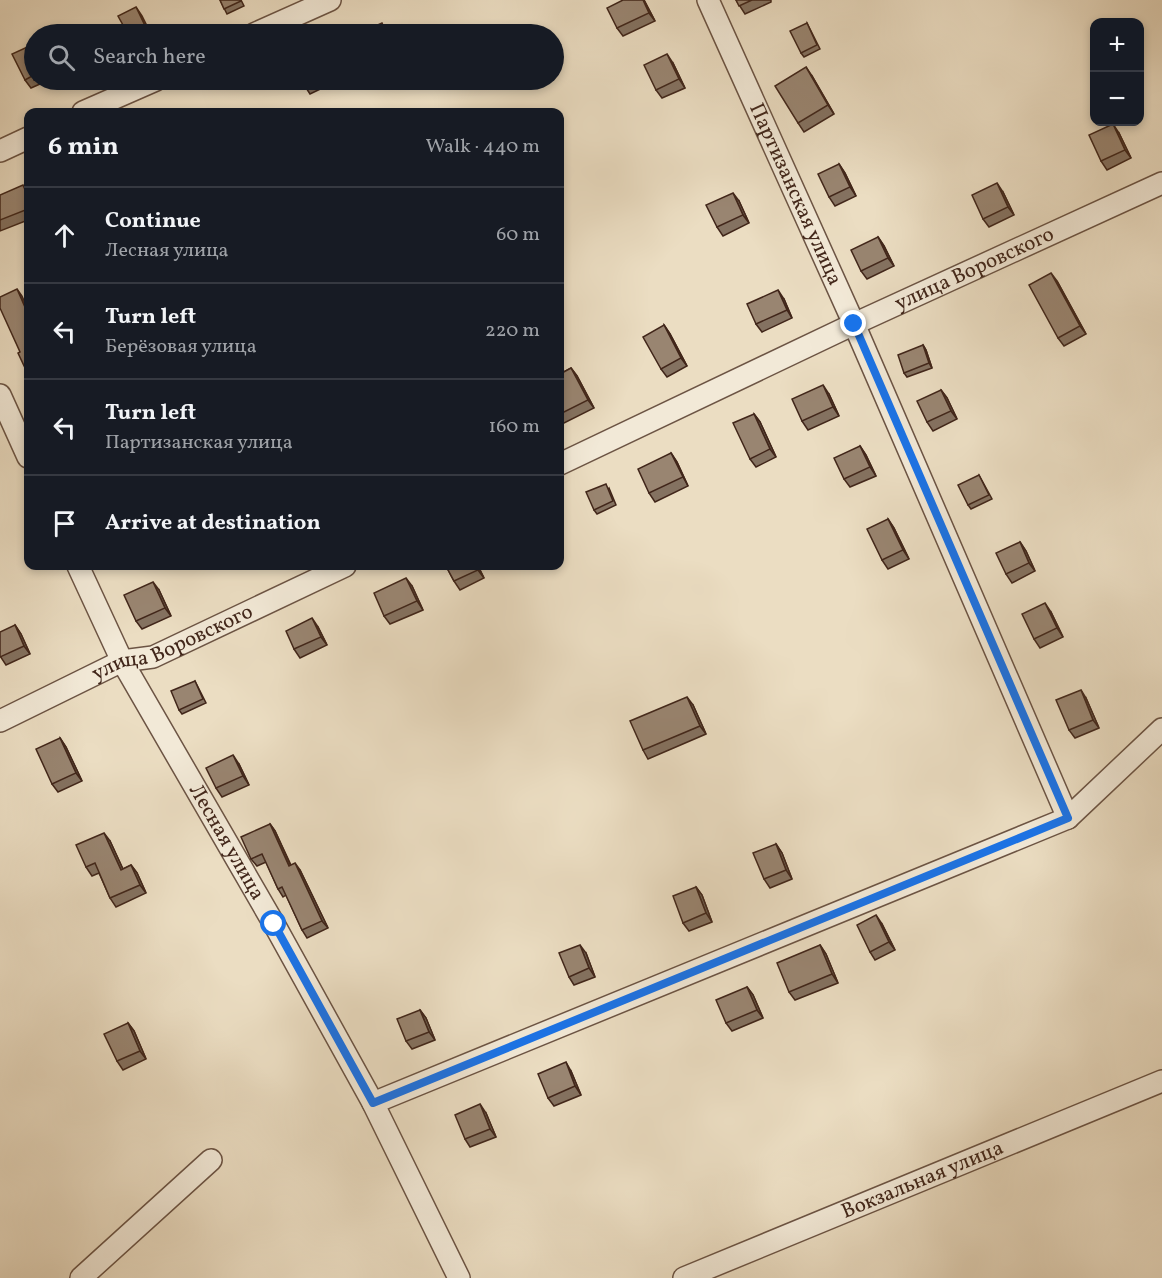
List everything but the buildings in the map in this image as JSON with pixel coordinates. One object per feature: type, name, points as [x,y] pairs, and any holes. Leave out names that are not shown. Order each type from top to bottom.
[{"type":"street","points":[[276,24],[330,0]]},
{"type":"street","name":"Партизанская улица","points":[[708,0],[854,324],[1068,818]]},
{"type":"street","points":[[93,108],[134,90]]},
{"type":"street","points":[[0,151],[24,140]]},
{"type":"street","name":"улица Воровского","points":[[564,462],[854,324],[1162,183]]},
{"type":"street","points":[[0,395],[24,448]]},
{"type":"street","name":"Лесная улица","points":[[80,570],[122,662],[274,924],[373,1103],[459,1278]]},
{"type":"street","name":"улица Воровского","points":[[0,721],[122,662],[153,657],[337,570]]},
{"type":"street","points":[[373,1103],[1068,818],[1162,729]]},
{"type":"street","name":"Вокзальная улица","points":[[684,1278],[1162,1081]]},
{"type":"street","points":[[81,1278],[211,1160]]},
{"type":"route","points":[[274,924],[373,1103],[1068,818],[854,324]]}]
